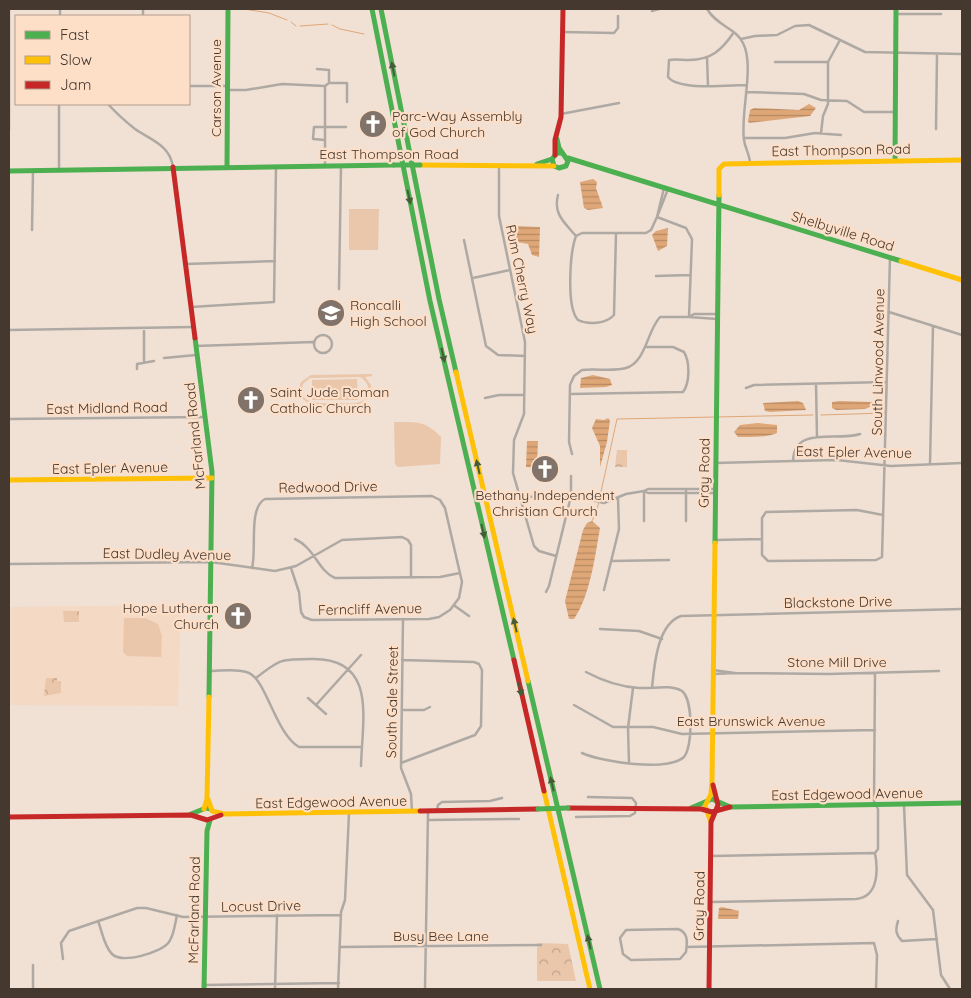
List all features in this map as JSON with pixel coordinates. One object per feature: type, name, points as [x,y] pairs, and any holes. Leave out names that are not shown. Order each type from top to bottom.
[{"type":"main road","name":"Carson Avenue","points":[[227,166],[228,9]]},
{"type":"main road","points":[[372,9],[430,301],[590,989]]},
{"type":"main road","points":[[381,9],[439,299],[600,989]]},
{"type":"main road","points":[[554,166],[562,114],[563,9]]},
{"type":"main road","points":[[895,160],[896,11]]},
{"type":"main road","points":[[557,137],[562,153],[568,161],[587,163],[718,203]]},
{"type":"main road","name":"East Thompson Road","points":[[526,165],[562,153]]},
{"type":"main road","name":"East Thompson Road","points":[[722,165],[750,162],[962,160]]},
{"type":"main road","name":"East Thompson Road","points":[[227,166],[526,165],[562,168],[568,161]]},
{"type":"main road","name":"Gray Road","points":[[707,800],[710,796],[712,782],[718,172],[722,165]]},
{"type":"main road","points":[[9,171],[227,166]]},
{"type":"main road","name":"McFarland Road","points":[[173,167],[212,478],[207,799],[203,810]]},
{"type":"main road","name":"Shelbyville Road","points":[[718,203],[962,280]]},
{"type":"main road","name":"East Epler Avenue","points":[[9,480],[212,478]]},
{"type":"main road","name":"Gray Road","points":[[712,782],[716,801]]},
{"type":"main road","name":"McFarland Road","points":[[207,799],[212,810]]},
{"type":"main road","points":[[712,799],[716,801],[718,805],[715,810],[708,810],[706,806],[707,800],[712,799]]},
{"type":"main road","name":"East Edgewood Avenue","points":[[688,809],[707,800]]},
{"type":"main road","name":"East Edgewood Avenue","points":[[716,801],[732,808]]},
{"type":"main road","name":"East Edgewood Avenue","points":[[715,810],[732,808],[962,803]]},
{"type":"main road","name":"East Edgewood Avenue","points":[[191,815],[203,810],[212,810],[224,814],[437,812],[636,807],[708,810]]},
{"type":"main road","points":[[203,810],[203,818]]},
{"type":"main road","points":[[211,819],[212,810]]},
{"type":"main road","name":"Gray Road","points":[[708,810],[711,822],[709,989]]},
{"type":"main road","name":"Gray Road","points":[[711,822],[715,810]]},
{"type":"main road","name":"East Edgewood Avenue","points":[[9,816],[191,815],[211,819],[224,814]]},
{"type":"main road","name":"McFarland Road","points":[[203,818],[207,830]]},
{"type":"main road","name":"McFarland Road","points":[[204,987],[207,830],[211,819]]},
{"type":"street","points":[[9,9],[9,130]]},
{"type":"street","points":[[652,11],[660,9]]},
{"type":"street","points":[[707,9],[716,22],[734,32],[742,40],[746,50],[746,92],[743,115],[744,138],[750,162]]},
{"type":"street","points":[[896,11],[941,14]]},
{"type":"street","points":[[562,32],[616,31],[618,16]]},
{"type":"street","points":[[742,40],[754,36],[777,36],[793,27],[803,25],[819,28],[862,51],[962,54]]},
{"type":"street","points":[[734,32],[721,49],[707,57],[670,60],[668,63],[668,79],[687,84],[708,86],[746,85]]},
{"type":"street","points":[[821,133],[828,100],[828,62],[840,40]]},
{"type":"street","points":[[936,129],[937,54]]},
{"type":"street","points":[[707,57],[708,86]]},
{"type":"street","points":[[775,62],[828,62]]},
{"type":"street","points":[[317,69],[329,70],[329,83],[326,86],[325,166]]},
{"type":"street","points":[[329,83],[347,84],[347,102]]},
{"type":"street","points":[[190,86],[246,90],[282,84],[326,86]]},
{"type":"street","points":[[746,92],[804,94],[817,99],[847,101],[864,112],[895,112]]},
{"type":"street","points":[[562,114],[619,103]]},
{"type":"street","points":[[59,105],[59,170]]},
{"type":"street","name":"McFarland Road","points":[[109,105],[133,127],[165,148],[170,156],[173,167]]},
{"type":"street","points":[[325,140],[313,138],[314,127],[346,127]]},
{"type":"street","points":[[744,138],[785,138],[821,133],[841,135]]},
{"type":"street","name":"Rum Cherry Way","points":[[499,165],[499,213],[524,336],[525,356],[523,417],[513,443],[513,474],[534,546],[539,551],[556,556]]},
{"type":"street","points":[[190,307],[274,302],[276,166]]},
{"type":"street","points":[[339,289],[341,166]]},
{"type":"street","points":[[32,230],[33,170]]},
{"type":"street","points":[[616,233],[614,315],[608,320],[594,322],[578,320],[571,305],[572,249],[576,236],[582,233],[616,233],[646,233],[651,230],[657,217],[666,187]]},
{"type":"street","points":[[558,195],[555,206],[557,214],[576,236]]},
{"type":"street","points":[[657,217],[682,225],[689,230],[692,239],[689,317]]},
{"type":"street","points":[[464,240],[473,278],[476,308],[486,346],[490,352],[500,356],[525,356]]},
{"type":"street","name":"South Linwood Avenue","points":[[762,539],[764,559],[876,560],[882,557],[886,465],[890,257]]},
{"type":"street","points":[[184,264],[275,261]]},
{"type":"street","points":[[473,278],[510,270]]},
{"type":"street","points":[[656,276],[690,275]]},
{"type":"street","points":[[889,312],[962,335]]},
{"type":"street","points":[[572,454],[569,442],[570,385],[578,373],[588,369],[620,370],[632,366],[660,317],[689,317],[694,314],[718,317]]},
{"type":"street","points":[[930,464],[933,326]]},
{"type":"street","points":[[144,328],[144,361]]},
{"type":"street","points":[[9,330],[193,328]]},
{"type":"street","points":[[195,346],[313,342],[323,334],[330,339],[332,347],[325,353],[320,353],[314,348],[313,342]]},
{"type":"street","points":[[570,394],[683,392],[687,387],[688,363],[684,352],[673,347],[644,347]]},
{"type":"street","points":[[164,358],[196,355]]},
{"type":"street","points":[[137,369],[137,364],[144,361],[154,361]]},
{"type":"street","points":[[746,388],[754,385],[888,382]]},
{"type":"street","points":[[816,384],[817,437]]},
{"type":"street","points":[[485,398],[499,394],[524,395]]},
{"type":"street","name":"East Midland Road","points":[[9,419],[205,417]]},
{"type":"street","points":[[793,461],[793,454],[800,442],[817,437],[853,436],[860,434]]},
{"type":"street","name":"East Epler Avenue","points":[[715,463],[843,460],[886,465],[962,463]]},
{"type":"street","points":[[546,592],[571,496],[571,476]]},
{"type":"street","points":[[520,498],[571,496],[601,502],[648,489],[715,491]]},
{"type":"street","points":[[686,489],[686,520]]},
{"type":"street","points":[[644,491],[648,493],[686,493],[715,491]]},
{"type":"street","points":[[644,491],[644,521]]},
{"type":"street","name":"Redwood Drive","points":[[252,568],[255,512],[258,504],[265,499],[436,498],[445,508],[460,573]]},
{"type":"street","points":[[604,590],[619,529],[618,498]]},
{"type":"street","points":[[715,540],[762,539],[764,513],[849,510],[883,515]]},
{"type":"street","points":[[295,538],[306,544],[326,573],[335,578],[442,577],[460,573],[462,589],[455,606],[469,616]]},
{"type":"street","name":"East Dudley Avenue","points":[[9,564],[211,562],[271,571],[291,568],[332,544],[348,538],[407,539],[411,546],[411,578]]},
{"type":"street","points":[[612,561],[668,560]]},
{"type":"street","name":"Ferncliff Avenue","points":[[291,568],[299,591],[300,611],[308,619],[436,618],[455,606]]},
{"type":"street","name":"Blackstone Drive","points":[[662,639],[669,624],[677,617],[962,609]]},
{"type":"street","name":"South Gale Street","points":[[403,619],[401,772],[412,796],[412,812]]},
{"type":"street","points":[[600,628],[639,631],[662,639],[655,656],[652,688]]},
{"type":"street","points":[[316,705],[362,655]]},
{"type":"street","points":[[256,678],[276,663],[285,659],[328,659],[339,662],[349,669],[356,678],[361,691],[361,766]]},
{"type":"street","points":[[401,763],[480,731],[482,670],[476,662],[402,660]]},
{"type":"street","points":[[210,671],[243,671],[256,678],[283,729],[293,743],[299,747],[361,748]]},
{"type":"street","name":"Stone Mill Drive","points":[[713,672],[875,673],[939,671]]},
{"type":"street","points":[[582,752],[605,761],[629,764],[679,761],[688,750],[689,734],[690,704],[685,693],[674,687],[632,688],[610,683],[586,672]]},
{"type":"street","points":[[710,902],[861,898],[871,892],[875,883],[875,852],[878,849],[876,805],[874,801],[875,673]]},
{"type":"street","points":[[629,764],[628,728],[632,688]]},
{"type":"street","points":[[308,698],[326,714]]},
{"type":"street","name":"East Brunswick Avenue","points":[[574,705],[609,726],[628,728],[653,727],[689,734],[875,730]]},
{"type":"street","points":[[402,710],[424,710],[430,707]]},
{"type":"street","name":"East Edgewood Avenue","points":[[576,817],[630,816],[634,814],[636,807],[635,801],[632,798],[588,797]]},
{"type":"street","name":"East Edgewood Avenue","points":[[437,812],[438,805],[442,802],[484,801],[502,798]]},
{"type":"street","points":[[904,805],[906,875],[933,910],[941,975],[950,989]]},
{"type":"street","points":[[426,989],[428,812]]},
{"type":"street","points":[[338,989],[341,914],[345,899],[349,813]]},
{"type":"street","points":[[428,820],[519,819]]},
{"type":"street","points":[[711,856],[875,852]]},
{"type":"street","name":"Locust Drive","points":[[63,959],[61,944],[67,933],[98,920],[137,908],[146,908],[177,916],[341,914]]},
{"type":"street","points":[[98,920],[110,951],[116,957],[126,959],[166,945],[171,938],[177,916]]},
{"type":"street","points":[[275,989],[277,916]]},
{"type":"street","points":[[898,921],[897,936],[902,941],[937,939]]},
{"type":"street","points":[[677,929],[686,935],[687,946],[686,954],[680,958],[631,960],[624,956],[620,938],[626,930],[677,929]]},
{"type":"street","points":[[687,946],[710,948],[875,944],[876,989]]},
{"type":"street","name":"Busy Bee Lane","points":[[340,947],[541,945]]},
{"type":"street","points":[[33,964],[33,989]]},
{"type":"street","points":[[204,987],[339,983]]},
{"type":"shaded area","points":[[809,104],[816,108],[810,116],[749,123],[748,121],[750,110],[754,108],[799,110]]},
{"type":"shaded area","points":[[593,179],[597,182],[596,188],[603,208],[588,210],[584,208],[580,182]]},
{"type":"shaded area","points":[[515,226],[540,227],[539,257],[532,255],[528,244],[517,242]]},
{"type":"shaded area","points":[[668,228],[667,246],[658,251],[652,235],[656,231]]},
{"type":"shaded area","points":[[593,375],[610,379],[612,385],[580,388],[581,378]]},
{"type":"shaded area","points":[[798,401],[803,403],[806,410],[770,412],[765,411],[763,403]]},
{"type":"shaded area","points":[[832,402],[872,402],[875,405],[865,409],[836,410],[832,408]]},
{"type":"shaded area","points":[[608,418],[610,420],[607,442],[600,467],[600,446],[592,428],[596,419],[604,420]]},
{"type":"shaded area","points":[[758,423],[777,425],[777,433],[773,435],[738,437],[734,432],[740,425]]},
{"type":"shaded area","points":[[527,441],[538,441],[537,465],[535,468],[526,467]]},
{"type":"shaded area","points":[[592,521],[600,528],[591,576],[580,610],[574,619],[569,619],[565,601],[583,530],[587,523]]},
{"type":"shaded area","points":[[181,605],[178,706],[9,705],[9,607]]},
{"type":"shaded area","points":[[719,908],[739,911],[738,919],[718,919]]},
{"type":"green space","points":[[349,209],[379,209],[378,250],[349,250]]},
{"type":"green space","points":[[372,374],[372,376],[365,377],[371,385],[371,394],[360,404],[331,407],[310,403],[303,399],[299,392],[301,382],[311,375]],"holes":[[[360,377],[369,390],[367,397],[357,403],[312,402],[303,396],[303,384],[310,378]]]},
{"type":"green space","points":[[357,379],[358,400],[312,400],[312,380]]},
{"type":"green space","points":[[394,422],[420,423],[435,431],[441,437],[440,464],[398,467],[395,464]]},
{"type":"green space","points":[[617,450],[627,450],[627,467],[615,467]]},
{"type":"green space","points":[[63,611],[79,611],[79,622],[64,622]]},
{"type":"green space","points":[[124,618],[145,618],[158,624],[162,636],[161,657],[127,656],[123,652]]},
{"type":"green space","points":[[46,678],[57,678],[57,681],[61,682],[61,693],[44,696]]},
{"type":"green space","points":[[537,943],[568,944],[576,981],[537,981]]},
{"type":"waterway","points":[[244,9],[269,13],[287,20]]},
{"type":"waterway","points":[[291,22],[296,26]]},
{"type":"waterway","points":[[300,26],[328,24]]},
{"type":"waterway","points":[[332,25],[340,29],[364,34]]},
{"type":"waterway","points":[[821,415],[885,413]]},
{"type":"waterway","points":[[592,521],[597,510],[617,419],[813,415]]},
{"type":"traffic: fast","points":[[227,167],[228,9]]},
{"type":"traffic: fast","points":[[372,9],[430,301],[514,660]]},
{"type":"traffic: fast","points":[[381,9],[439,299],[456,372]]},
{"type":"traffic: fast","points":[[895,160],[896,9]]},
{"type":"traffic: fast","points":[[557,139],[559,148],[568,161],[566,166],[559,168],[554,166],[552,159],[557,153],[562,153]]},
{"type":"traffic: fast","points":[[568,158],[901,261]]},
{"type":"traffic: fast","points":[[537,164],[552,159]]},
{"type":"traffic: fast","points":[[9,171],[394,165]]},
{"type":"traffic: fast","points":[[394,165],[420,165]]},
{"type":"traffic: fast","points":[[715,543],[719,195]]},
{"type":"traffic: fast","points":[[195,338],[212,472],[209,697]]},
{"type":"traffic: fast","points":[[528,681],[600,989]]},
{"type":"traffic: fast","points":[[691,808],[712,799],[728,806]]},
{"type":"traffic: fast","points":[[730,807],[962,803]]},
{"type":"traffic: fast","points":[[191,814],[206,808],[211,809]]},
{"type":"traffic: fast","points":[[538,809],[568,808]]},
{"type":"traffic: fast","points":[[204,989],[207,831],[210,820]]},
{"type":"traffic: slow","points":[[719,195],[719,169],[724,164],[962,160]]},
{"type":"traffic: slow","points":[[420,165],[554,166]]},
{"type":"traffic: slow","points":[[901,261],[962,280]]},
{"type":"traffic: slow","points":[[456,372],[528,681]]},
{"type":"traffic: slow","points":[[9,480],[212,478]]},
{"type":"traffic: slow","points":[[711,822],[705,806],[711,794],[712,782],[715,543]]},
{"type":"traffic: slow","points":[[204,809],[207,799],[209,697]]},
{"type":"traffic: slow","points":[[544,791],[590,989]]},
{"type":"traffic: slow","points":[[208,799],[212,811],[224,814],[420,811]]},
{"type":"traffic: jam","points":[[555,155],[555,140],[561,117],[563,9]]},
{"type":"traffic: jam","points":[[173,167],[195,338]]},
{"type":"traffic: jam","points":[[514,660],[544,791]]},
{"type":"traffic: jam","points":[[709,989],[711,822],[718,805],[713,785]]},
{"type":"traffic: jam","points":[[568,808],[701,809],[712,812],[730,807]]},
{"type":"traffic: jam","points":[[420,811],[538,809]]},
{"type":"traffic: jam","points":[[9,817],[191,815],[207,820],[221,815]]},
{"type":"place","name":"Parc-Way Assembly of God Church","points":[[373,124]]},
{"type":"place","name":"Roncalli High School","points":[[331,313]]},
{"type":"place","name":"Saint Jude Roman Catholic Church","points":[[251,400]]},
{"type":"place","name":"Bethany Independent Christian Church","points":[[545,469]]},
{"type":"place","name":"Hope Lutheran Church","points":[[238,616]]}]
